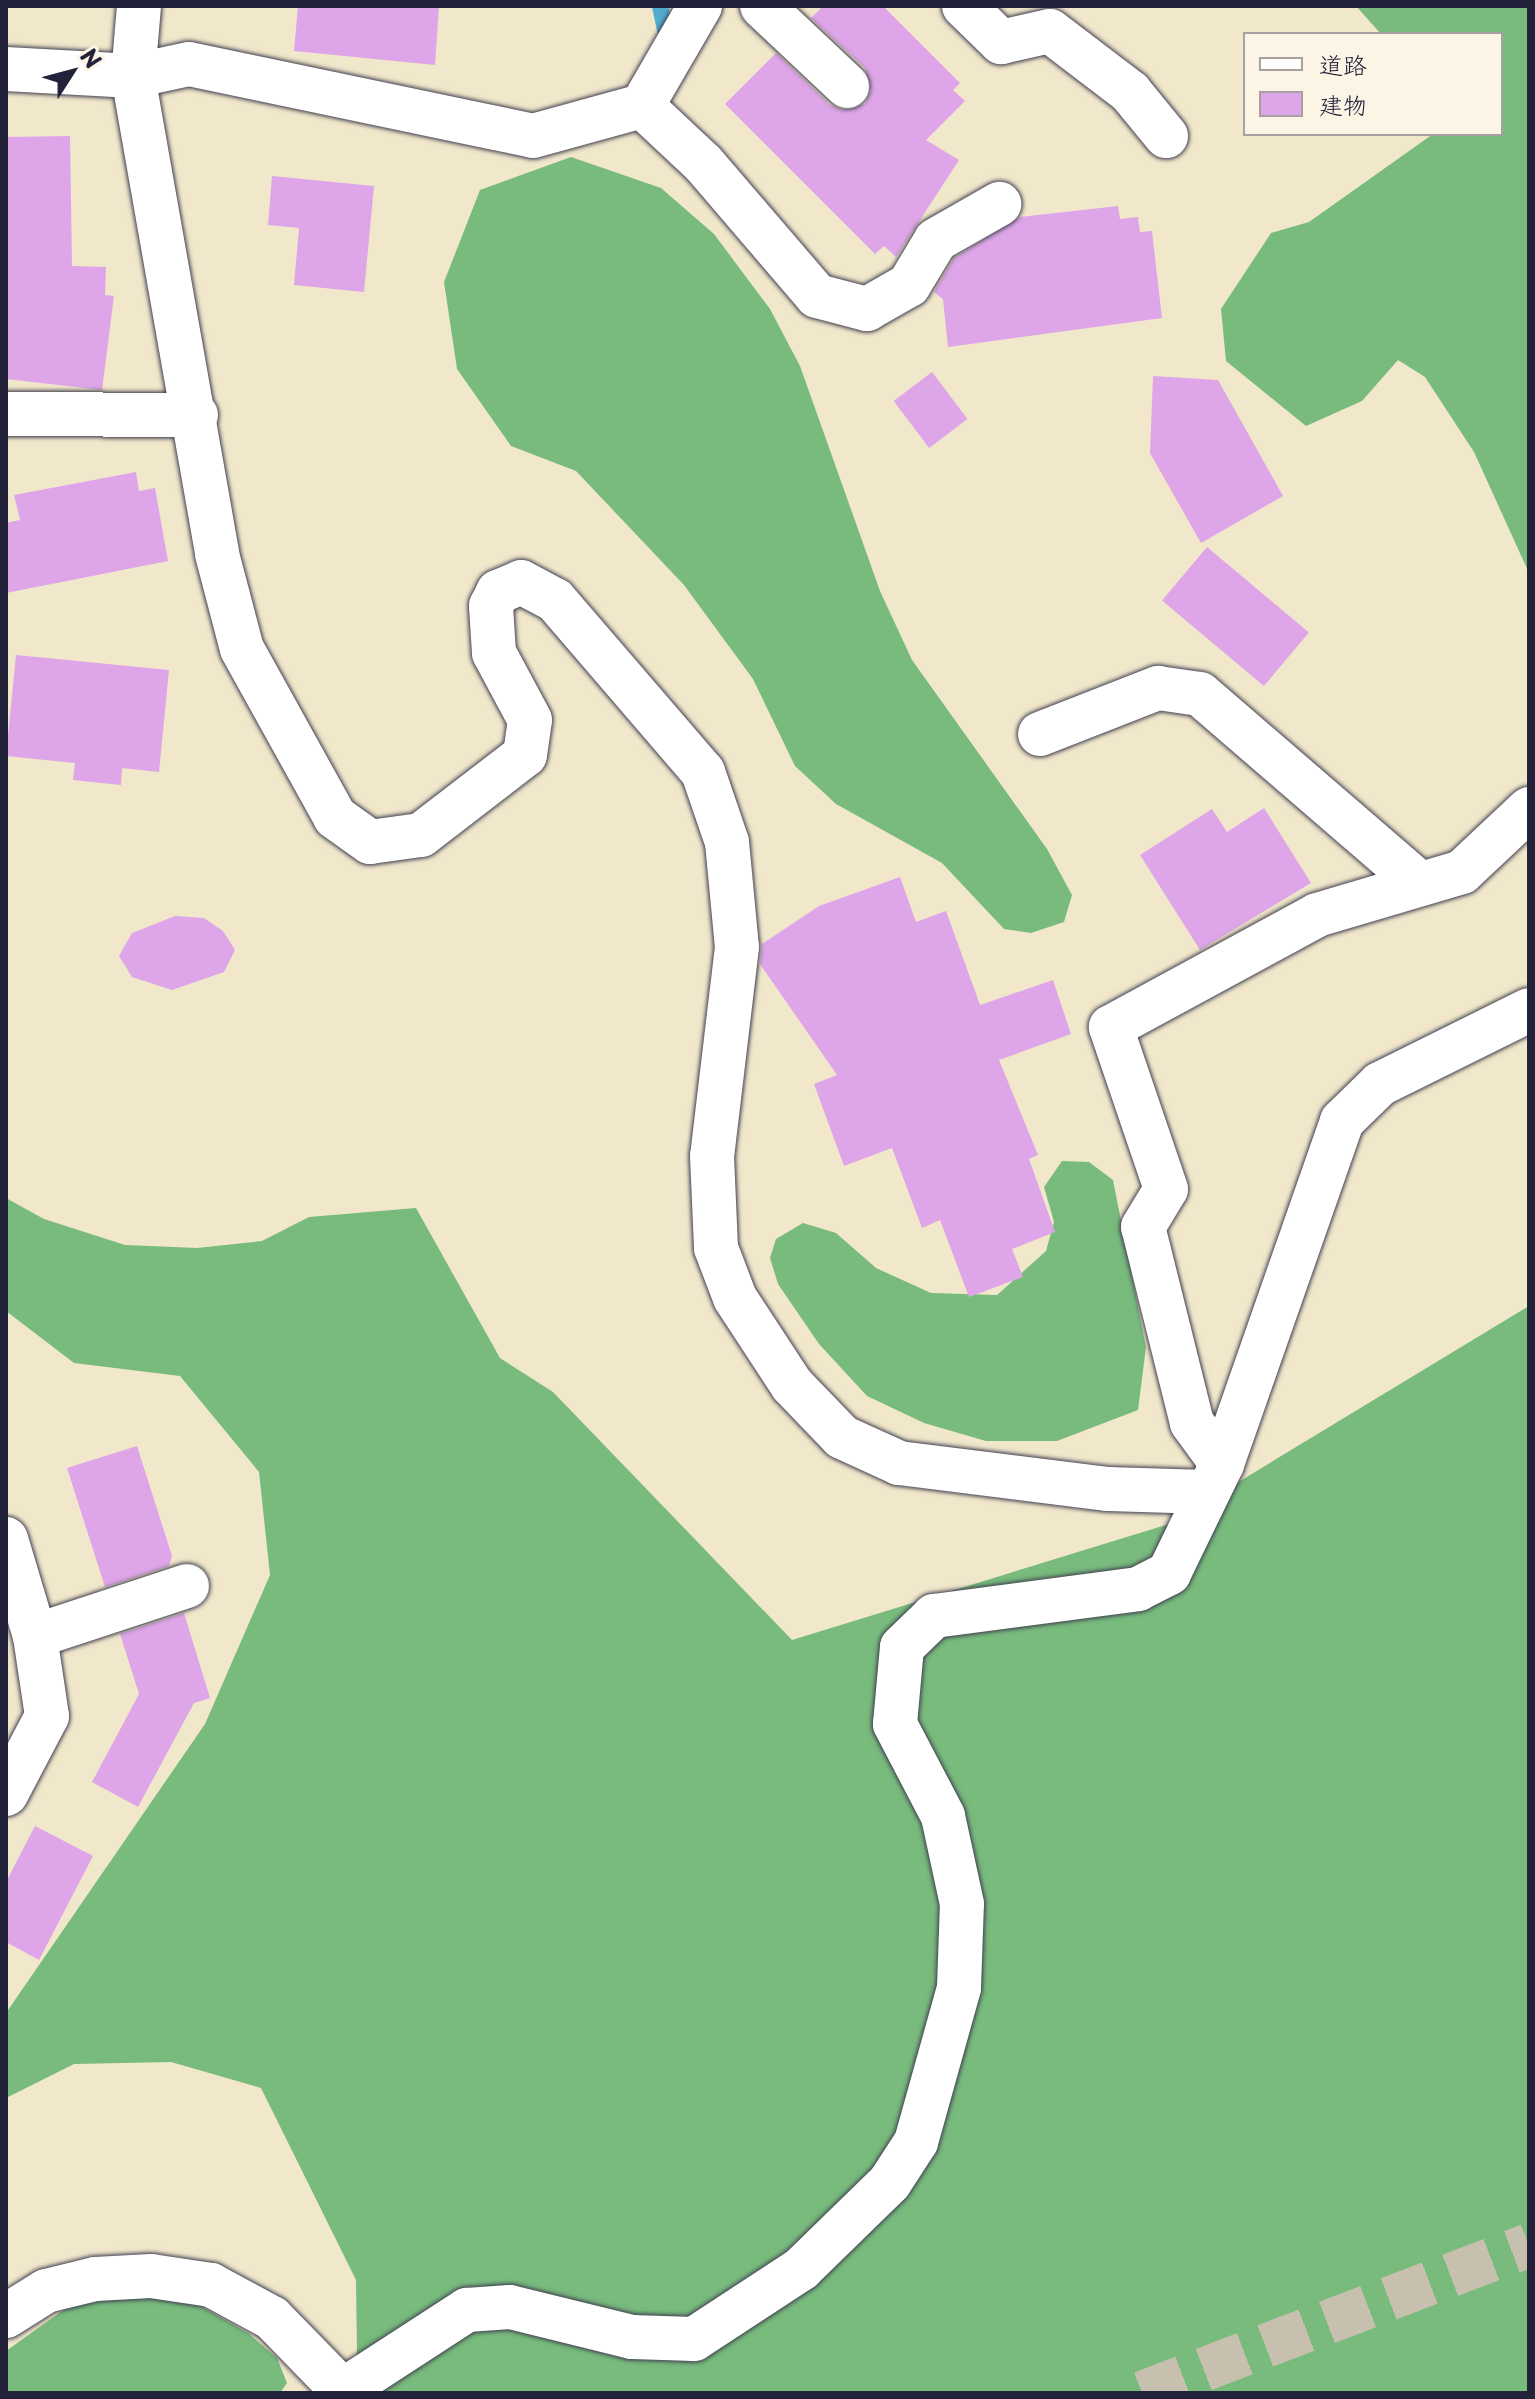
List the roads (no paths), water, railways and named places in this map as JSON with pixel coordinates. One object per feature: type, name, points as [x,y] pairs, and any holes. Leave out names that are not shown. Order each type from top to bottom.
[{"type":"street","points":[[139,6],[133,76],[196,415],[217,554],[242,649],[335,817],[352,834],[370,842],[421,835],[525,755],[530,720],[494,653],[489,622],[498,592],[521,582],[555,600],[703,772],[727,842],[737,947],[712,1156],[716,1248],[735,1298],[792,1385],[842,1437],[899,1463],[1108,1489],[1214,1478]]},
{"type":"street","points":[[6,69],[133,76],[189,64],[533,136],[642,106],[700,6]]},
{"type":"street","points":[[762,6],[847,86]]},
{"type":"street","points":[[964,6],[1001,42],[1050,31],[1130,92],[1166,136]]},
{"type":"street","points":[[642,106],[703,163],[817,296],[867,309],[909,285],[936,240],[999,204]]},
{"type":"street","points":[[6,414],[196,415]]},
{"type":"street","points":[[1040,734],[1158,688],[1200,694],[1419,883]]},
{"type":"street","points":[[1214,1478],[1192,1423],[1143,1227],[1166,1189],[1111,1027],[1317,915],[1462,872],[1529,809]]},
{"type":"street","points":[[6,2316],[46,2291],[95,2279],[151,2276],[211,2285],[272,2318],[341,2391],[467,2310],[510,2307],[632,2337],[694,2339],[732,2319],[844,2234],[916,2142],[959,1988],[957,1855],[895,1724],[902,1647],[934,1616],[1138,1589],[1169,1573],[1214,1478],[1342,1121],[1380,1084],[1529,1010]]},
{"type":"street","points":[[6,1539],[35,1636],[47,1716],[6,1794]]},
{"type":"street","points":[[35,1636],[187,1586]]},
{"type":"waterway","points":[[660,6],[665,30]]},
{"type":"tunnel","points":[[1142,2393],[1529,2245]]}]
